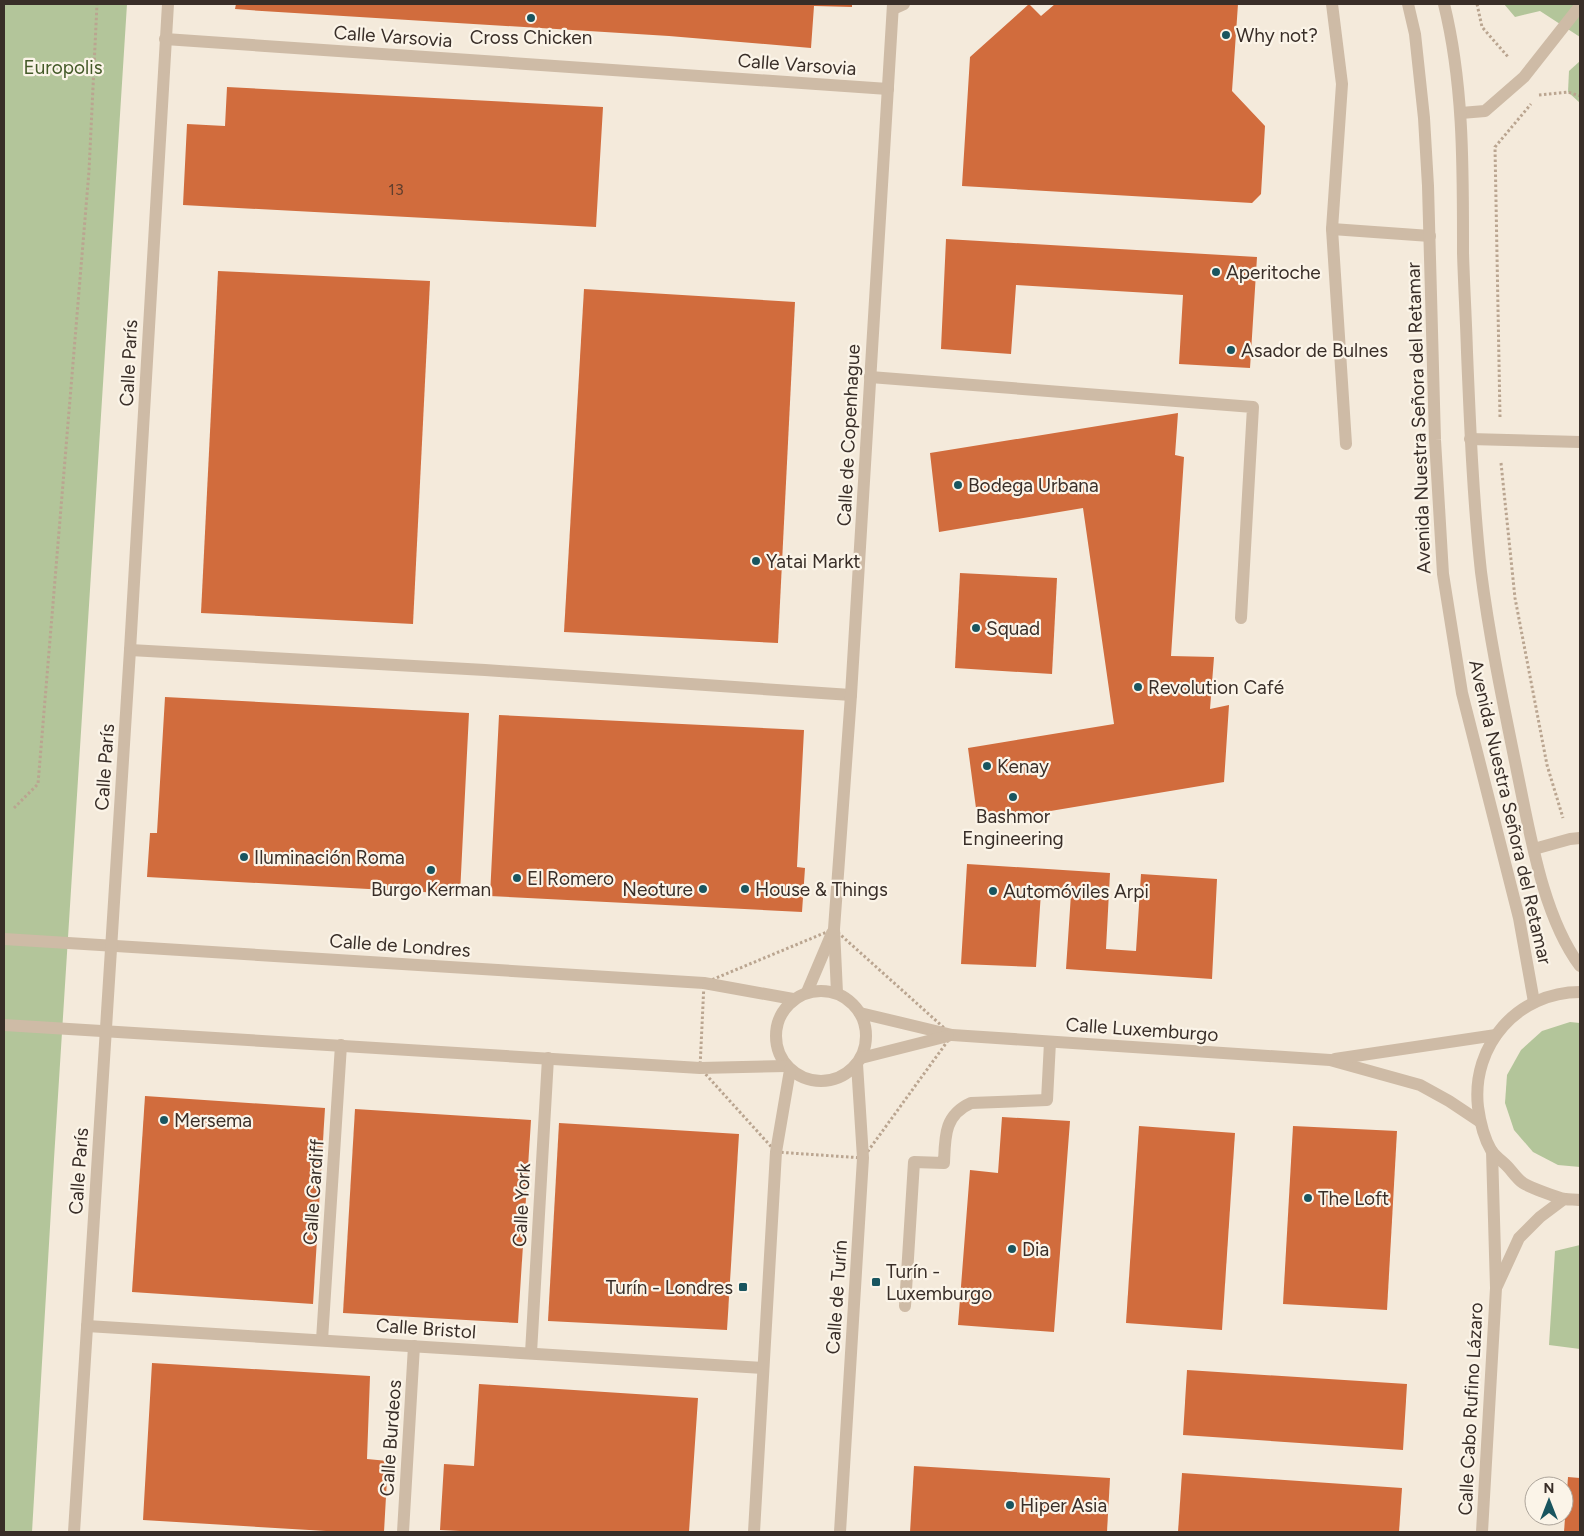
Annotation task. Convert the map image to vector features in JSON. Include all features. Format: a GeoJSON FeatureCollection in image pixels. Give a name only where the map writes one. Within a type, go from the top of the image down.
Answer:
{"type":"FeatureCollection","features":[{"type":"Feature","properties":{"kind":"street","name":"Calle París"},"geometry":{"type":"LineString","coordinates":[[74,1532],[130,650],[168,4]]}},
{"type":"Feature","properties":{"kind":"street"},"geometry":{"type":"LineString","coordinates":[[1332,4],[1342,84],[1332,229],[1346,444]]}},
{"type":"Feature","properties":{"kind":"street","name":"Avenida Nuestra Señora del Retamar"},"geometry":{"type":"LineString","coordinates":[[1408,4],[1415,34],[1423,109],[1430,236],[1435,440],[1443,574],[1462,693],[1519,918],[1534,1002]]}},
{"type":"Feature","properties":{"kind":"street","name":"Avenida Nuestra Señora del Retamar"},"geometry":{"type":"LineString","coordinates":[[1444,4],[1449,26],[1461,113],[1463,257],[1470,439],[1482,573],[1500,687],[1534,849],[1551,911],[1571,953],[1580,966]]}},
{"type":"Feature","properties":{"kind":"street","name":"Calle de Copenhague"},"geometry":{"type":"LineString","coordinates":[[837,993],[834,928],[851,695],[888,89],[896,6]]}},
{"type":"Feature","properties":{"kind":"street"},"geometry":{"type":"LineString","coordinates":[[1461,113],[1485,111],[1524,77],[1580,6]]}},
{"type":"Feature","properties":{"kind":"street","name":"Calle Varsovia"},"geometry":{"type":"LineString","coordinates":[[165,40],[888,89]]}},
{"type":"Feature","properties":{"kind":"street"},"geometry":{"type":"LineString","coordinates":[[1332,229],[1430,236]]}},
{"type":"Feature","properties":{"kind":"street"},"geometry":{"type":"LineString","coordinates":[[870,377],[1253,408],[1241,618]]}},
{"type":"Feature","properties":{"kind":"street"},"geometry":{"type":"LineString","coordinates":[[1470,439],[1580,442]]}},
{"type":"Feature","properties":{"kind":"street"},"geometry":{"type":"LineString","coordinates":[[130,650],[484,670],[851,695]]}},
{"type":"Feature","properties":{"kind":"street"},"geometry":{"type":"LineString","coordinates":[[1534,849],[1570,838],[1580,838]]}},
{"type":"Feature","properties":{"kind":"street","name":"Calle de Copenhague"},"geometry":{"type":"LineString","coordinates":[[807,992],[834,928]]}},
{"type":"Feature","properties":{"kind":"street","name":"Calle de Londres"},"geometry":{"type":"LineString","coordinates":[[4,939],[704,983],[793,999]]}},
{"type":"Feature","properties":{"kind":"street"},"geometry":{"type":"LineString","coordinates":[[822,990],[837,993],[850,1001],[860,1013],[866,1027],[866,1043],[859,1061],[846,1074],[832,1080],[817,1082],[802,1078],[788,1068],[777,1050],[775,1031],[781,1014],[793,999],[807,992],[822,990]]}},
{"type":"Feature","properties":{"kind":"street"},"geometry":{"type":"LineString","coordinates":[[1580,992],[1566,992],[1534,1002],[1513,1016],[1496,1035],[1482,1062],[1476,1091],[1480,1121],[1484,1136],[1492,1151],[1523,1183],[1564,1199],[1580,1200]]}},
{"type":"Feature","properties":{"kind":"street","name":"Calle Luxemburgo"},"geometry":{"type":"LineString","coordinates":[[860,1013],[952,1035],[1330,1060],[1420,1085],[1480,1121]]}},
{"type":"Feature","properties":{"kind":"street"},"geometry":{"type":"LineString","coordinates":[[4,1025],[700,1068],[788,1068]]}},
{"type":"Feature","properties":{"kind":"street","name":"Calle Luxemburgo"},"geometry":{"type":"LineString","coordinates":[[859,1061],[952,1035]]}},
{"type":"Feature","properties":{"kind":"street","name":"Calle Luxemburgo"},"geometry":{"type":"LineString","coordinates":[[1330,1060],[1496,1035]]}},
{"type":"Feature","properties":{"kind":"street"},"geometry":{"type":"LineString","coordinates":[[905,1306],[914,1162],[944,1163],[947,1128],[954,1114],[961,1107],[971,1102],[1047,1100],[1050,1042]]}},
{"type":"Feature","properties":{"kind":"street","name":"Calle Cardiff"},"geometry":{"type":"LineString","coordinates":[[322,1340],[341,1045]]}},
{"type":"Feature","properties":{"kind":"street","name":"Calle York"},"geometry":{"type":"LineString","coordinates":[[531,1353],[548,1058]]}},
{"type":"Feature","properties":{"kind":"street","name":"Calle de Turín"},"geometry":{"type":"LineString","coordinates":[[840,1532],[863,1158],[859,1061]]}},
{"type":"Feature","properties":{"kind":"street"},"geometry":{"type":"LineString","coordinates":[[754,1532],[776,1152],[788,1068]]}},
{"type":"Feature","properties":{"kind":"street","name":"Calle Cabo Rufino Lázaro"},"geometry":{"type":"LineString","coordinates":[[1482,1532],[1496,1288],[1492,1151]]}},
{"type":"Feature","properties":{"kind":"street","name":"Calle Cabo Rufino Lázaro"},"geometry":{"type":"LineString","coordinates":[[1496,1288],[1518,1238],[1540,1217],[1564,1199]]}},
{"type":"Feature","properties":{"kind":"street","name":"Calle Bristol"},"geometry":{"type":"LineString","coordinates":[[87,1326],[763,1368]]}},
{"type":"Feature","properties":{"kind":"street","name":"Calle Burdeos"},"geometry":{"type":"LineString","coordinates":[[403,1532],[414,1346]]}},
{"type":"Feature","properties":{"kind":"path"},"geometry":{"type":"LineString","coordinates":[[14,808],[38,784],[89,171],[97,4]]}},
{"type":"Feature","properties":{"kind":"path"},"geometry":{"type":"LineString","coordinates":[[1539,96],[1568,92],[1580,96]]}},
{"type":"Feature","properties":{"kind":"path"},"geometry":{"type":"LineString","coordinates":[[834,928],[952,1035],[863,1158],[776,1152],[700,1068],[704,983],[834,928]]}},
{"type":"Feature","properties":{"kind":"green space","name":"Europolis"},"geometry":{"type":"Polygon","coordinates":[[[4,4],[127,4],[32,1532],[4,1532],[4,4]]]}},
{"type":"Feature","properties":{"kind":"green space"},"geometry":{"type":"Polygon","coordinates":[[[1504,4],[1580,4],[1580,37],[1540,11],[1515,17],[1504,4]]]}},
{"type":"Feature","properties":{"kind":"green space"},"geometry":{"type":"Polygon","coordinates":[[[1580,61],[1580,103],[1568,92],[1569,71],[1580,61]]]}},
{"type":"Feature","properties":{"kind":"green space"},"geometry":{"type":"Polygon","coordinates":[[[1570,1022],[1580,1023],[1580,1167],[1558,1165],[1533,1152],[1514,1130],[1505,1103],[1507,1075],[1521,1050],[1542,1031],[1570,1022]]]}},
{"type":"Feature","properties":{"kind":"green space"},"geometry":{"type":"Polygon","coordinates":[[[1580,1245],[1580,1349],[1549,1345],[1555,1251],[1580,1245]]]}},
{"type":"Feature","properties":{"kind":"building"},"geometry":{"type":"Polygon","coordinates":[[[236,4],[852,4],[852,7],[814,6],[811,48],[669,36],[235,9],[236,4]]]}},
{"type":"Feature","properties":{"kind":"building"},"geometry":{"type":"Polygon","coordinates":[[[1029,4],[1041,16],[1055,4],[1238,4],[1232,91],[1265,126],[1261,194],[1252,203],[962,186],[970,57],[1029,4]]]}},
{"type":"Feature","properties":{"kind":"building"},"geometry":{"type":"Polygon","coordinates":[[[227,87],[603,107],[596,227],[183,205],[187,124],[225,126],[227,87]]]}},
{"type":"Feature","properties":{"kind":"building"},"geometry":{"type":"Polygon","coordinates":[[[946,239],[1257,257],[1250,368],[1179,364],[1183,295],[1016,285],[1011,354],[941,349],[946,239]]]}},
{"type":"Feature","properties":{"kind":"building"},"geometry":{"type":"Polygon","coordinates":[[[218,271],[430,281],[413,624],[201,613],[218,271]]]}},
{"type":"Feature","properties":{"kind":"building"},"geometry":{"type":"Polygon","coordinates":[[[584,289],[795,302],[778,643],[564,632],[584,289]]]}},
{"type":"Feature","properties":{"kind":"building"},"geometry":{"type":"Polygon","coordinates":[[[1178,413],[1175,455],[1184,457],[1171,656],[1214,657],[1210,709],[1229,705],[1224,782],[978,823],[968,748],[1114,724],[1083,508],[939,532],[930,453],[1178,413]]]}},
{"type":"Feature","properties":{"kind":"building"},"geometry":{"type":"Polygon","coordinates":[[[960,573],[1057,578],[1052,674],[955,668],[960,573]]]}},
{"type":"Feature","properties":{"kind":"building"},"geometry":{"type":"Polygon","coordinates":[[[165,697],[469,713],[460,894],[147,877],[150,833],[157,833],[165,697]]]}},
{"type":"Feature","properties":{"kind":"building"},"geometry":{"type":"Polygon","coordinates":[[[499,715],[804,730],[797,867],[805,868],[802,912],[490,896],[499,715]]]}},
{"type":"Feature","properties":{"kind":"building"},"geometry":{"type":"Polygon","coordinates":[[[967,864],[1110,873],[1106,949],[1136,951],[1141,874],[1217,879],[1212,979],[1066,969],[1071,894],[1041,892],[1036,967],[961,964],[967,864]]]}},
{"type":"Feature","properties":{"kind":"building"},"geometry":{"type":"Polygon","coordinates":[[[145,1096],[325,1108],[313,1304],[132,1292],[145,1096]]]}},
{"type":"Feature","properties":{"kind":"building"},"geometry":{"type":"Polygon","coordinates":[[[355,1109],[531,1120],[518,1323],[343,1313],[355,1109]]]}},
{"type":"Feature","properties":{"kind":"building","name":"Dia"},"geometry":{"type":"Polygon","coordinates":[[[1002,1117],[1070,1121],[1054,1332],[958,1325],[970,1170],[998,1173],[1002,1117]]]}},
{"type":"Feature","properties":{"kind":"building"},"geometry":{"type":"Polygon","coordinates":[[[559,1123],[739,1134],[727,1330],[548,1321],[559,1123]]]}},
{"type":"Feature","properties":{"kind":"building"},"geometry":{"type":"Polygon","coordinates":[[[1139,1126],[1235,1133],[1222,1330],[1126,1323],[1139,1126]]]}},
{"type":"Feature","properties":{"kind":"building"},"geometry":{"type":"Polygon","coordinates":[[[1293,1126],[1397,1131],[1387,1310],[1283,1304],[1293,1126]]]}},
{"type":"Feature","properties":{"kind":"building"},"geometry":{"type":"Polygon","coordinates":[[[152,1363],[370,1376],[367,1459],[388,1461],[384,1532],[343,1532],[143,1520],[152,1363]]]}},
{"type":"Feature","properties":{"kind":"building"},"geometry":{"type":"Polygon","coordinates":[[[1187,1370],[1407,1384],[1403,1450],[1183,1435],[1187,1370]]]}},
{"type":"Feature","properties":{"kind":"building"},"geometry":{"type":"Polygon","coordinates":[[[479,1384],[698,1398],[689,1532],[480,1532],[440,1530],[444,1464],[474,1466],[479,1384]]]}},
{"type":"Feature","properties":{"kind":"building","name":"Hiper Asia"},"geometry":{"type":"Polygon","coordinates":[[[914,1466],[1110,1478],[1107,1532],[910,1532],[914,1466]]]}},
{"type":"Feature","properties":{"kind":"building"},"geometry":{"type":"Polygon","coordinates":[[[1182,1473],[1402,1488],[1399,1532],[1178,1532],[1182,1473]]]}},
{"type":"Feature","properties":{"kind":"building"},"geometry":{"type":"Polygon","coordinates":[[[1574,1478],[1580,1478],[1580,1532],[1564,1532],[1564,1526],[1574,1526],[1574,1478]]]}},
{"type":"Feature","properties":{"kind":"place","name":"Cross Chicken"},"geometry":{"type":"Point","coordinates":[531,18]}},
{"type":"Feature","properties":{"kind":"place","name":"Why not?"},"geometry":{"type":"Point","coordinates":[1226,35]}},
{"type":"Feature","properties":{"kind":"place","name":"Aperitoche"},"geometry":{"type":"Point","coordinates":[1216,272]}},
{"type":"Feature","properties":{"kind":"place","name":"Asador de Bulnes"},"geometry":{"type":"Point","coordinates":[1231,350]}},
{"type":"Feature","properties":{"kind":"place","name":"Bodega Urbana"},"geometry":{"type":"Point","coordinates":[958,485]}},
{"type":"Feature","properties":{"kind":"place","name":"Yatai Markt"},"geometry":{"type":"Point","coordinates":[756,561]}},
{"type":"Feature","properties":{"kind":"place","name":"Squad"},"geometry":{"type":"Point","coordinates":[976,628]}},
{"type":"Feature","properties":{"kind":"place","name":"Revolution Café"},"geometry":{"type":"Point","coordinates":[1138,687]}},
{"type":"Feature","properties":{"kind":"place","name":"Kenay"},"geometry":{"type":"Point","coordinates":[987,766]}},
{"type":"Feature","properties":{"kind":"place","name":"Bashmor Engineering"},"geometry":{"type":"Point","coordinates":[1013,797]}},
{"type":"Feature","properties":{"kind":"place","name":"Iluminación Roma"},"geometry":{"type":"Point","coordinates":[244,857]}},
{"type":"Feature","properties":{"kind":"place","name":"Burgo Kerman"},"geometry":{"type":"Point","coordinates":[431,870]}},
{"type":"Feature","properties":{"kind":"place","name":"El Romero"},"geometry":{"type":"Point","coordinates":[517,878]}},
{"type":"Feature","properties":{"kind":"place","name":"Neoture"},"geometry":{"type":"Point","coordinates":[703,889]}},
{"type":"Feature","properties":{"kind":"place","name":"House & Things"},"geometry":{"type":"Point","coordinates":[745,889]}},
{"type":"Feature","properties":{"kind":"place","name":"Automóviles Arpi"},"geometry":{"type":"Point","coordinates":[993,891]}},
{"type":"Feature","properties":{"kind":"place","name":"Mersema"},"geometry":{"type":"Point","coordinates":[164,1120]}},
{"type":"Feature","properties":{"kind":"place","name":"The Loft"},"geometry":{"type":"Point","coordinates":[1308,1198]}},
{"type":"Feature","properties":{"kind":"place","name":"Dia"},"geometry":{"type":"Point","coordinates":[1012,1249]}},
{"type":"Feature","properties":{"kind":"place","name":"Turín - Luxemburgo"},"geometry":{"type":"Point","coordinates":[876,1282]}},
{"type":"Feature","properties":{"kind":"place","name":"Turín - Londres"},"geometry":{"type":"Point","coordinates":[743,1287]}},
{"type":"Feature","properties":{"kind":"place","name":"Hiper Asia"},"geometry":{"type":"Point","coordinates":[1010,1505]}}]}
